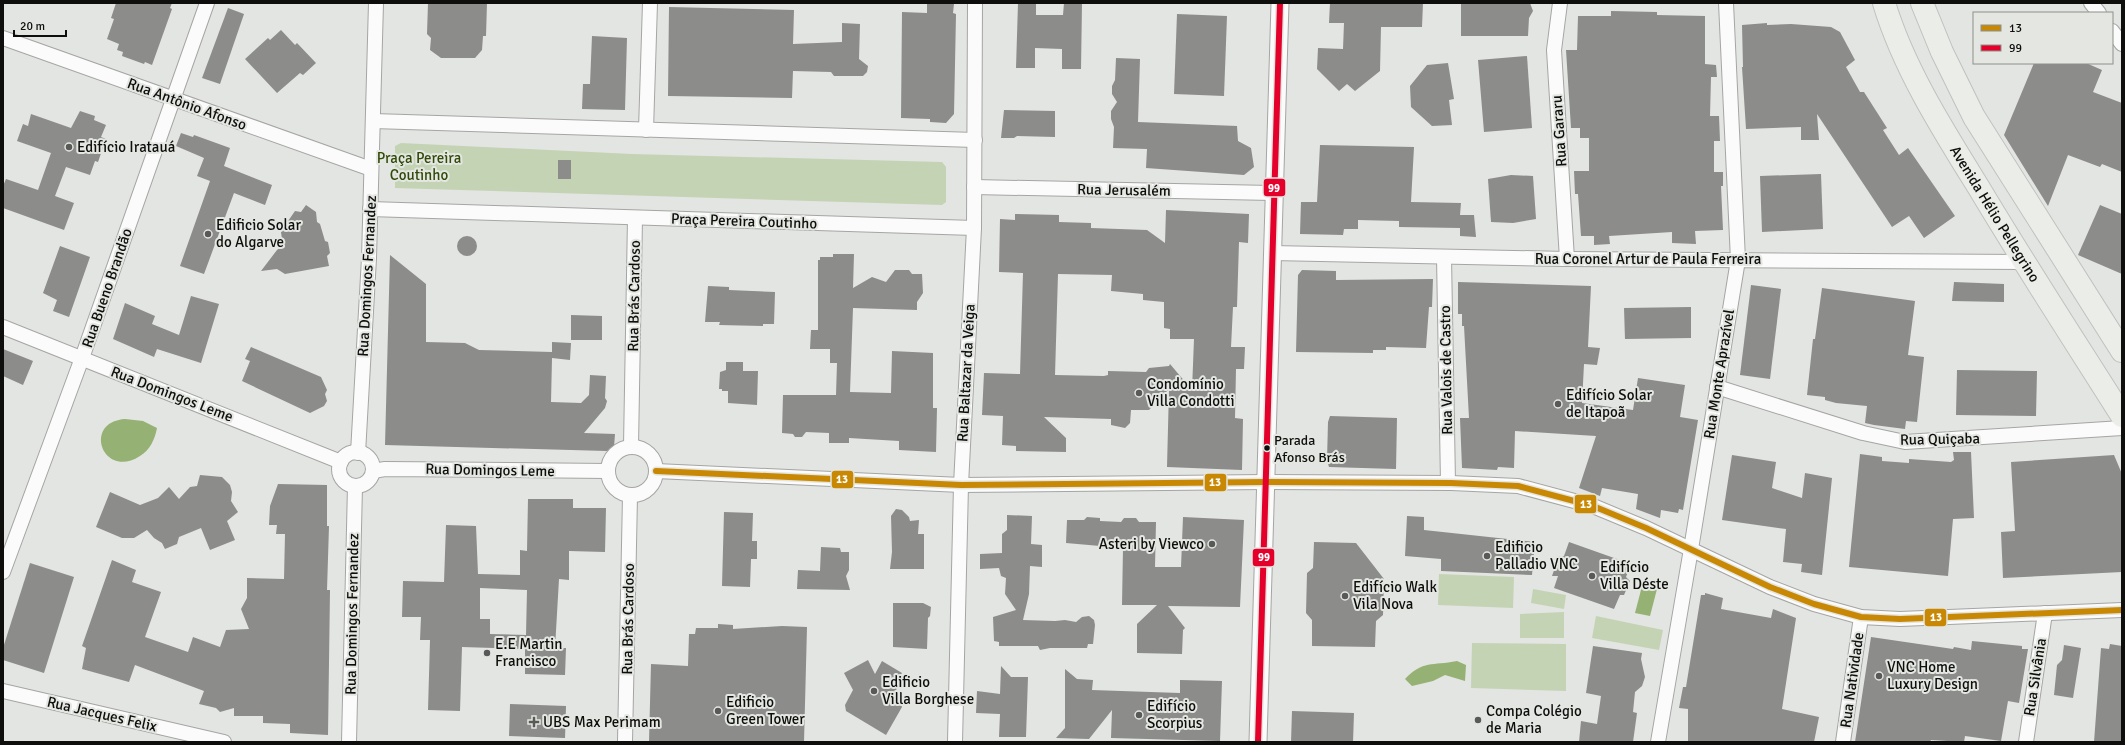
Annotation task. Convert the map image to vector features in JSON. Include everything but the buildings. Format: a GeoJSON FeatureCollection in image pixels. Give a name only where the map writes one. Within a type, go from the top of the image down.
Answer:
{"type":"FeatureCollection","features":[{"type":"Feature","properties":{"kind":"main road","name":"Avenida Hélio Pellegrino"},"geometry":{"type":"LineString","coordinates":[[1884,3],[1907,59],[1930,108],[2023,262],[2122,416]]}},
{"type":"Feature","properties":{"kind":"main road"},"geometry":{"type":"LineString","coordinates":[[1922,3],[1942,52],[1974,117],[2122,351]]}},
{"type":"Feature","properties":{"kind":"street","name":"Rua Bueno Brandão"},"geometry":{"type":"LineString","coordinates":[[3,572],[82,358],[207,3]]}},
{"type":"Feature","properties":{"kind":"street","name":"Rua Domingos Fernandez"},"geometry":{"type":"LineString","coordinates":[[358,453],[370,209],[376,3]]}},
{"type":"Feature","properties":{"kind":"street"},"geometry":{"type":"LineString","coordinates":[[646,130],[650,3]]}},
{"type":"Feature","properties":{"kind":"street","name":"Rua Baltazar da Veiga"},"geometry":{"type":"LineString","coordinates":[[955,742],[961,485],[974,228],[974,3]]}},
{"type":"Feature","properties":{"kind":"street"},"geometry":{"type":"LineString","coordinates":[[1258,742],[1280,3]]}},
{"type":"Feature","properties":{"kind":"street","name":"Rua Gararu"},"geometry":{"type":"LineString","coordinates":[[1560,3],[1556,23],[1554,57],[1567,259]]}},
{"type":"Feature","properties":{"kind":"street","name":"Rua Monte Aprazível"},"geometry":{"type":"LineString","coordinates":[[1658,742],[1692,550],[1738,260],[1726,3]]}},
{"type":"Feature","properties":{"kind":"street"},"geometry":{"type":"LineString","coordinates":[[2091,3],[2098,12]]}},
{"type":"Feature","properties":{"kind":"street"},"geometry":{"type":"LineString","coordinates":[[2113,31],[2122,44]]}},
{"type":"Feature","properties":{"kind":"street","name":"Rua Antônio Afonso"},"geometry":{"type":"LineString","coordinates":[[3,38],[371,169]]}},
{"type":"Feature","properties":{"kind":"street"},"geometry":{"type":"LineString","coordinates":[[373,121],[974,140]]}},
{"type":"Feature","properties":{"kind":"street","name":"Rua Jerusalém"},"geometry":{"type":"LineString","coordinates":[[974,187],[1274,193]]}},
{"type":"Feature","properties":{"kind":"street","name":"Praça Pereira Coutinho"},"geometry":{"type":"LineString","coordinates":[[370,209],[974,228]]}},
{"type":"Feature","properties":{"kind":"street","name":"Rua Brás Cardoso"},"geometry":{"type":"LineString","coordinates":[[631,446],[635,218]]}},
{"type":"Feature","properties":{"kind":"street","name":"Rua Coronel Artur de Paula Ferreira"},"geometry":{"type":"LineString","coordinates":[[1272,253],[1567,259],[2023,262]]}},
{"type":"Feature","properties":{"kind":"street","name":"Rua Valois de Castro"},"geometry":{"type":"LineString","coordinates":[[1444,257],[1448,484]]}},
{"type":"Feature","properties":{"kind":"street","name":"Rua Domingos Leme"},"geometry":{"type":"LineString","coordinates":[[3,327],[341,462]]}},
{"type":"Feature","properties":{"kind":"street","name":"Rua Quiçaba"},"geometry":{"type":"LineString","coordinates":[[1717,387],[1864,433],[1905,442],[2122,428]]}},
{"type":"Feature","properties":{"kind":"street"},"geometry":{"type":"LineString","coordinates":[[631,446],[641,448],[649,454],[655,462],[656,471],[654,480],[649,488],[641,494],[630,496],[623,494],[615,488],[609,480],[608,471],[609,461],[615,453],[623,448],[631,446]]}},
{"type":"Feature","properties":{"kind":"street"},"geometry":{"type":"LineString","coordinates":[[351,453],[358,453],[369,458],[373,471],[367,482],[355,486],[344,481],[339,468],[341,462],[351,453]]}},
{"type":"Feature","properties":{"kind":"street","name":"Rua Domingos Leme"},"geometry":{"type":"LineString","coordinates":[[373,471],[385,469],[608,471]]}},
{"type":"Feature","properties":{"kind":"street"},"geometry":{"type":"LineString","coordinates":[[656,471],[961,485],[1266,482],[1518,486],[1593,506],[1770,587],[1814,604],[1861,618],[1900,619],[2122,610]]}},
{"type":"Feature","properties":{"kind":"street","name":"Rua Domingos Fernandez"},"geometry":{"type":"LineString","coordinates":[[349,742],[355,486]]}},
{"type":"Feature","properties":{"kind":"street","name":"Rua Brás Cardoso"},"geometry":{"type":"LineString","coordinates":[[625,742],[630,496]]}},
{"type":"Feature","properties":{"kind":"street","name":"Rua Silvânia"},"geometry":{"type":"LineString","coordinates":[[2026,742],[2045,613]]}},
{"type":"Feature","properties":{"kind":"street","name":"Rua Natividade"},"geometry":{"type":"LineString","coordinates":[[1843,742],[1861,618]]}},
{"type":"Feature","properties":{"kind":"street","name":"Rua Jacques Felix"},"geometry":{"type":"LineString","coordinates":[[3,691],[224,742]]}},
{"type":"Feature","properties":{"kind":"green space","name":"Praça Pereira Coutinho"},"geometry":{"type":"Polygon","coordinates":[[[401,143],[632,154],[942,162],[946,167],[946,202],[942,205],[395,188],[395,146],[401,143]]]}},
{"type":"Feature","properties":{"kind":"green space"},"geometry":{"type":"Polygon","coordinates":[[[1439,574],[1514,577],[1513,608],[1438,605],[1439,574]]]}},
{"type":"Feature","properties":{"kind":"green space"},"geometry":{"type":"Polygon","coordinates":[[[1533,589],[1566,595],[1564,609],[1531,603],[1533,589]]]}},
{"type":"Feature","properties":{"kind":"green space"},"geometry":{"type":"Polygon","coordinates":[[[1564,612],[1564,638],[1520,638],[1520,614],[1564,612]]]}},
{"type":"Feature","properties":{"kind":"green space"},"geometry":{"type":"Polygon","coordinates":[[[1596,616],[1663,630],[1659,650],[1592,638],[1596,616]]]}},
{"type":"Feature","properties":{"kind":"green space"},"geometry":{"type":"Polygon","coordinates":[[[1472,643],[1566,644],[1566,691],[1471,688],[1472,643]]]}},
{"type":"Feature","properties":{"kind":"shaded area"},"geometry":{"type":"Polygon","coordinates":[[[125,419],[143,421],[157,428],[152,444],[144,454],[127,461],[116,461],[108,456],[102,448],[101,438],[104,429],[112,422],[125,419]]]}},
{"type":"Feature","properties":{"kind":"shaded area"},"geometry":{"type":"Polygon","coordinates":[[[1642,586],[1657,589],[1650,616],[1635,613],[1642,586]]]}},
{"type":"Feature","properties":{"kind":"shaded area"},"geometry":{"type":"Polygon","coordinates":[[[1457,661],[1466,665],[1465,681],[1445,675],[1433,681],[1412,686],[1405,679],[1411,673],[1423,666],[1457,661]]]}},
{"type":"Feature","properties":{"kind":"transit line","name":"99"},"geometry":{"type":"LineString","coordinates":[[1258,742],[1280,3]]}},
{"type":"Feature","properties":{"kind":"transit line","name":"13"},"geometry":{"type":"LineString","coordinates":[[656,471],[961,485],[1266,482],[1451,483],[1518,486],[1593,506],[1646,528],[1770,587],[1814,604],[1861,617],[1900,619],[2122,610]]}},
{"type":"Feature","properties":{"kind":"place","name":"Edifício Iratauá"},"geometry":{"type":"Point","coordinates":[69,147]}},
{"type":"Feature","properties":{"kind":"place","name":"Edificio Solar do Algarve"},"geometry":{"type":"Point","coordinates":[208,234]}},
{"type":"Feature","properties":{"kind":"place","name":"Condomínio Villa Condotti"},"geometry":{"type":"Point","coordinates":[1139,393]}},
{"type":"Feature","properties":{"kind":"place","name":"Edifício Solar de Itapoã"},"geometry":{"type":"Point","coordinates":[1558,404]}},
{"type":"Feature","properties":{"kind":"place","name":"Parada Afonso Brás"},"geometry":{"type":"Point","coordinates":[1267,448]}},
{"type":"Feature","properties":{"kind":"place","name":"Asteri by Viewco"},"geometry":{"type":"Point","coordinates":[1212,544]}},
{"type":"Feature","properties":{"kind":"place","name":"Edificio Palladio VNC"},"geometry":{"type":"Point","coordinates":[1487,556]}},
{"type":"Feature","properties":{"kind":"place","name":"Edifício Villa Déste"},"geometry":{"type":"Point","coordinates":[1592,576]}},
{"type":"Feature","properties":{"kind":"place","name":"Edifício Walk Vila Nova"},"geometry":{"type":"Point","coordinates":[1345,596]}},
{"type":"Feature","properties":{"kind":"place","name":"E.E Martin Francisco"},"geometry":{"type":"Point","coordinates":[487,653]}},
{"type":"Feature","properties":{"kind":"place","name":"VNC Home Luxury Design"},"geometry":{"type":"Point","coordinates":[1879,676]}},
{"type":"Feature","properties":{"kind":"place","name":"Edificio Villa Borghese"},"geometry":{"type":"Point","coordinates":[874,691]}},
{"type":"Feature","properties":{"kind":"place","name":"Edificio Green Tower"},"geometry":{"type":"Point","coordinates":[718,711]}},
{"type":"Feature","properties":{"kind":"place","name":"Edifício Scorpius"},"geometry":{"type":"Point","coordinates":[1139,715]}},
{"type":"Feature","properties":{"kind":"place","name":"Compa Colégio de Maria"},"geometry":{"type":"Point","coordinates":[1478,720]}},
{"type":"Feature","properties":{"kind":"place","name":"UBS Max Perimam"},"geometry":{"type":"Point","coordinates":[534,722]}}]}
